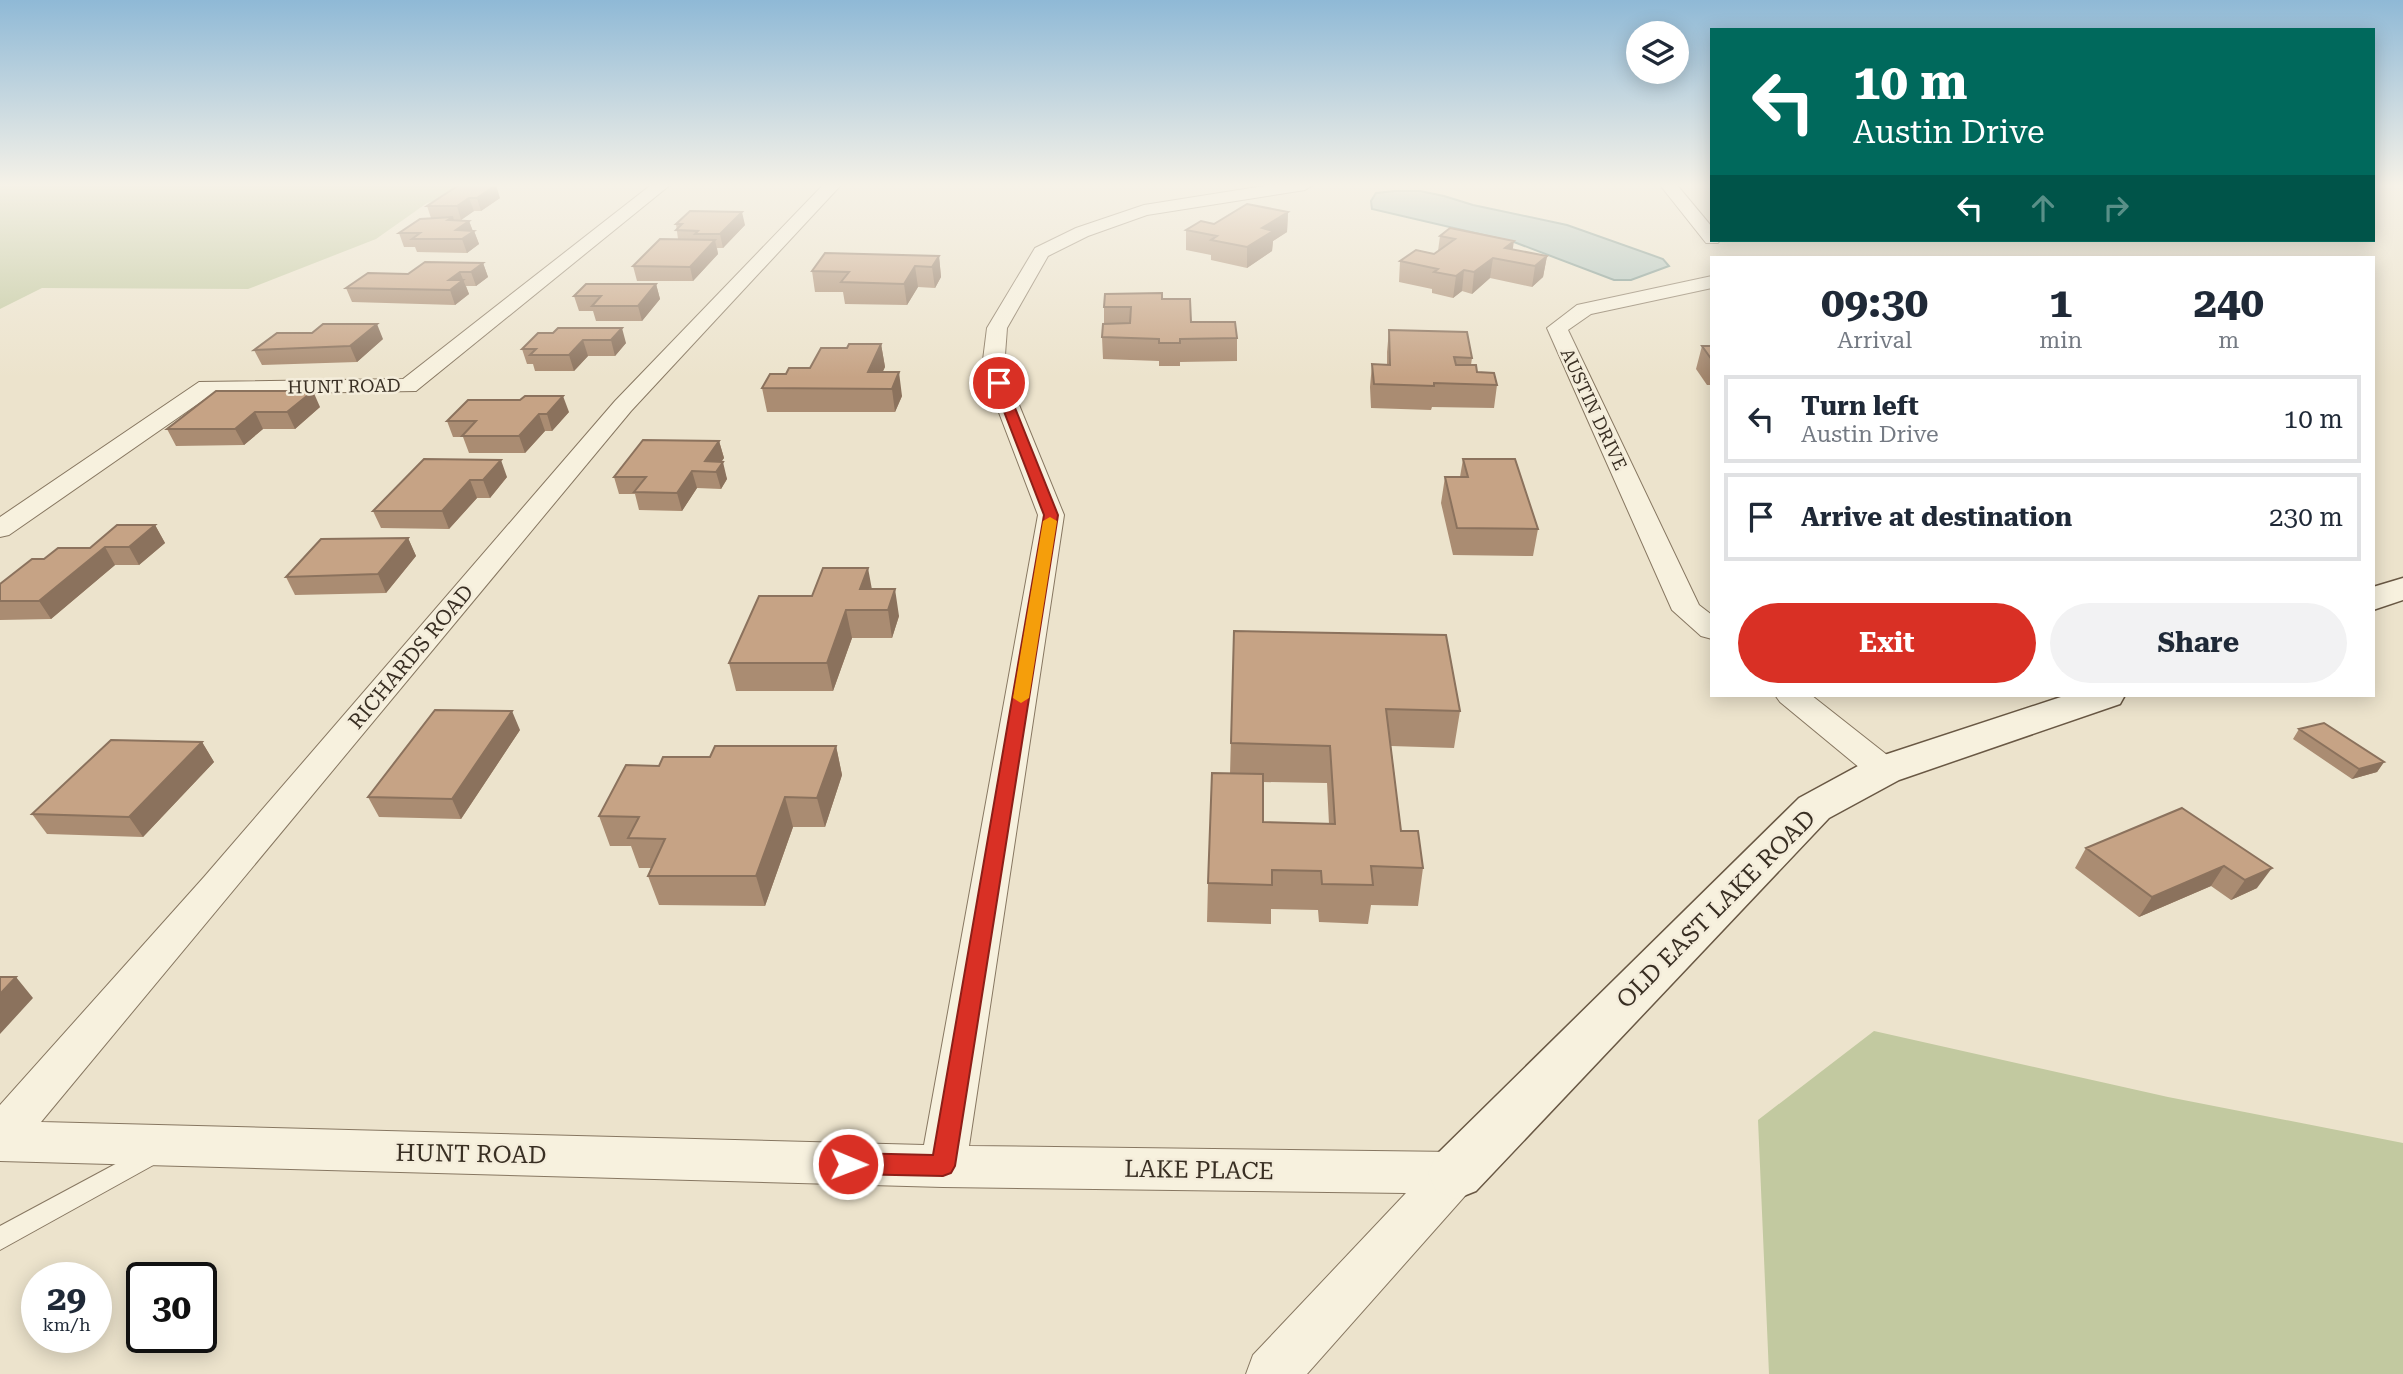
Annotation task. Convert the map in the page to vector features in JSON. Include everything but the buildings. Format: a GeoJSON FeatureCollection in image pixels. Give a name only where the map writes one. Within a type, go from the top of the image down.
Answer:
{"type":"FeatureCollection","features":[{"type":"Feature","properties":{"kind":"street","name":"HUNT ROAD"},"geometry":{"type":"LineString","coordinates":[[0,529],[206,387],[408,386],[582,249]]}},
{"type":"Feature","properties":{"kind":"street","name":"RICHARDS ROAD"},"geometry":{"type":"LineString","coordinates":[[0,1139],[218,887],[623,406],[773,249]]}},
{"type":"Feature","properties":{"kind":"street"},"geometry":{"type":"LineString","coordinates":[[943,1166],[1051,515],[993,368],[997,328],[1041,252],[1047,249]]}},
{"type":"Feature","properties":{"kind":"street","name":"AUSTIN DRIVE"},"geometry":{"type":"LineString","coordinates":[[1710,282],[1584,309],[1557,328],[1687,610],[1710,628]]}},
{"type":"Feature","properties":{"kind":"street"},"geometry":{"type":"LineString","coordinates":[[2375,598],[2403,588]]}},
{"type":"Feature","properties":{"kind":"street"},"geometry":{"type":"LineString","coordinates":[[1793,697],[1884,770]]}},
{"type":"Feature","properties":{"kind":"street","name":"OLD EAST LAKE ROAD"},"geometry":{"type":"LineString","coordinates":[[1456,1173],[1814,808],[1884,770],[2100,697]]}},
{"type":"Feature","properties":{"kind":"street","name":"HUNT ROAD"},"geometry":{"type":"LineString","coordinates":[[0,1139],[166,1146],[943,1166]]}},
{"type":"Feature","properties":{"kind":"street","name":"LAKE PLACE"},"geometry":{"type":"LineString","coordinates":[[943,1166],[1456,1173]]}},
{"type":"Feature","properties":{"kind":"street"},"geometry":{"type":"LineString","coordinates":[[1272,1374],[1456,1173]]}},
{"type":"Feature","properties":{"kind":"lane"},"geometry":{"type":"LineString","coordinates":[[0,1239],[166,1146]]}},
{"type":"Feature","properties":{"kind":"green space"},"geometry":{"type":"Polygon","coordinates":[[[0,249],[350,249],[248,289],[42,288],[0,309],[0,249]]]}},
{"type":"Feature","properties":{"kind":"green space"},"geometry":{"type":"Polygon","coordinates":[[[1874,1031],[2168,1097],[2403,1143],[2403,1374],[1769,1374],[1758,1120],[1874,1031]]]}},
{"type":"Feature","properties":{"kind":"water"},"geometry":{"type":"Polygon","coordinates":[[[1533,249],[1635,249],[1663,259],[1669,266],[1631,280],[1614,280],[1533,249]]]}},
{"type":"Feature","properties":{"kind":"slow traffic"},"geometry":{"type":"LineString","coordinates":[[1021,698],[1050,521]]}},
{"type":"Feature","properties":{"kind":"route"},"geometry":{"type":"LineString","coordinates":[[848,1164],[943,1166],[1051,515],[999,383]]}}]}
